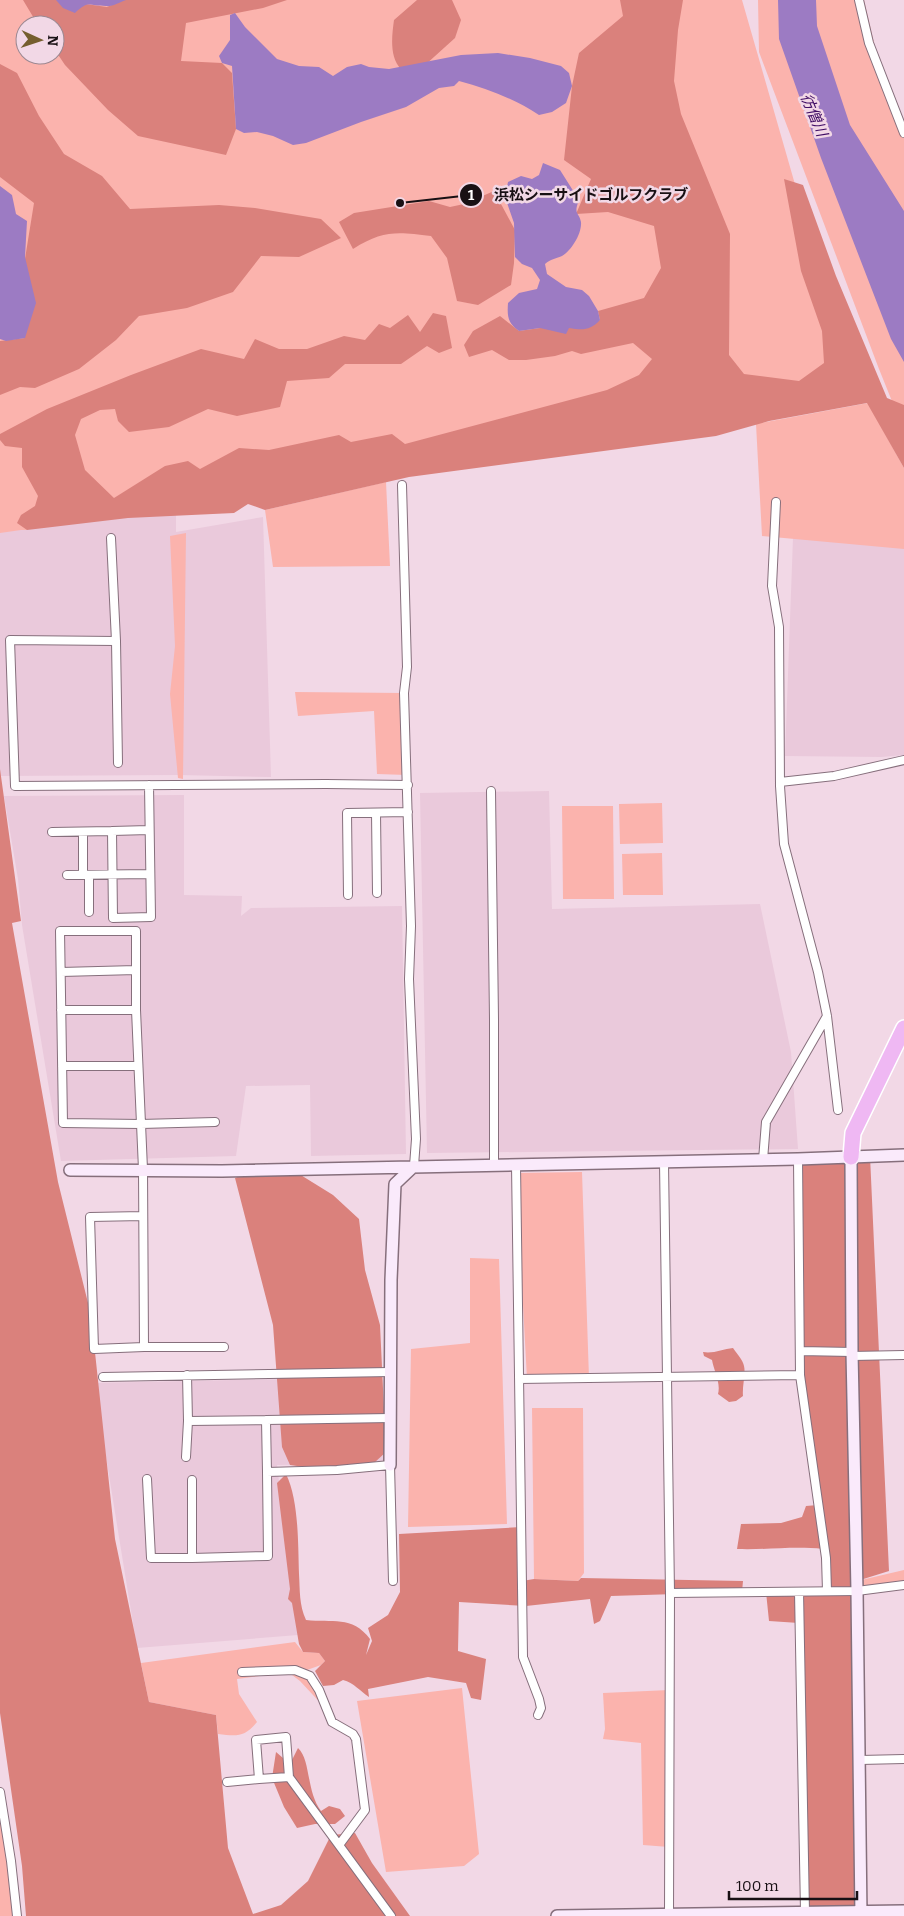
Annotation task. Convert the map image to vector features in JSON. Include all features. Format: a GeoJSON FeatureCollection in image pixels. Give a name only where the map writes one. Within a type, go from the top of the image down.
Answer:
{"type":"FeatureCollection","features":[{"type":"Feature","properties":{"kind":"highway"},"geometry":{"type":"LineString","coordinates":[[851,1157],[853,1133],[904,1028]]}},
{"type":"Feature","properties":{"kind":"street"},"geometry":{"type":"LineString","coordinates":[[859,0],[869,43],[903,131]]}},
{"type":"Feature","properties":{"kind":"street"},"geometry":{"type":"LineString","coordinates":[[393,1581],[390,1372],[395,1184],[414,1166],[416,1139],[409,979],[411,926],[404,693],[407,667],[402,484]]}},
{"type":"Feature","properties":{"kind":"street"},"geometry":{"type":"LineString","coordinates":[[776,502],[772,586],[779,627],[780,782],[784,844],[818,972],[827,1016],[838,1110]]}},
{"type":"Feature","properties":{"kind":"street"},"geometry":{"type":"LineString","coordinates":[[111,538],[116,641],[118,763]]}},
{"type":"Feature","properties":{"kind":"street"},"geometry":{"type":"LineString","coordinates":[[116,641],[10,640],[15,786],[408,785]]}},
{"type":"Feature","properties":{"kind":"street"},"geometry":{"type":"LineString","coordinates":[[780,782],[834,776],[904,760]]}},
{"type":"Feature","properties":{"kind":"street"},"geometry":{"type":"LineString","coordinates":[[112,831],[113,918],[151,917],[149,785]]}},
{"type":"Feature","properties":{"kind":"street"},"geometry":{"type":"LineString","coordinates":[[491,791],[494,1166]]}},
{"type":"Feature","properties":{"kind":"street"},"geometry":{"type":"LineString","coordinates":[[376,812],[377,893]]}},
{"type":"Feature","properties":{"kind":"street"},"geometry":{"type":"LineString","coordinates":[[348,895],[346,813],[408,812]]}},
{"type":"Feature","properties":{"kind":"street"},"geometry":{"type":"LineString","coordinates":[[52,832],[149,830]]}},
{"type":"Feature","properties":{"kind":"street"},"geometry":{"type":"LineString","coordinates":[[83,832],[89,912]]}},
{"type":"Feature","properties":{"kind":"street"},"geometry":{"type":"LineString","coordinates":[[67,875],[150,874]]}},
{"type":"Feature","properties":{"kind":"street"},"geometry":{"type":"LineString","coordinates":[[144,1347],[143,1169],[141,1124],[138,1066],[136,1010],[136,931],[60,931],[63,1123],[141,1124],[215,1122]]}},
{"type":"Feature","properties":{"kind":"street"},"geometry":{"type":"LineString","coordinates":[[61,972],[136,970]]}},
{"type":"Feature","properties":{"kind":"street"},"geometry":{"type":"LineString","coordinates":[[61,1010],[136,1010]]}},
{"type":"Feature","properties":{"kind":"street"},"geometry":{"type":"LineString","coordinates":[[763,1160],[766,1122],[827,1016]]}},
{"type":"Feature","properties":{"kind":"street"},"geometry":{"type":"LineString","coordinates":[[62,1066],[138,1066]]}},
{"type":"Feature","properties":{"kind":"street"},"geometry":{"type":"LineString","coordinates":[[70,1170],[222,1171],[763,1160],[904,1155]]}},
{"type":"Feature","properties":{"kind":"street"},"geometry":{"type":"LineString","coordinates":[[851,1157],[852,1354],[861,1914]]}},
{"type":"Feature","properties":{"kind":"street"},"geometry":{"type":"LineString","coordinates":[[798,1159],[800,1375],[826,1558],[827,1591]]}},
{"type":"Feature","properties":{"kind":"street"},"geometry":{"type":"LineString","coordinates":[[664,1162],[670,1594],[671,1915]]}},
{"type":"Feature","properties":{"kind":"street"},"geometry":{"type":"LineString","coordinates":[[516,1165],[524,1657],[539,1699],[541,1708],[538,1715]]}},
{"type":"Feature","properties":{"kind":"street"},"geometry":{"type":"LineString","coordinates":[[143,1216],[90,1217],[94,1348],[224,1348]]}},
{"type":"Feature","properties":{"kind":"street"},"geometry":{"type":"LineString","coordinates":[[800,1351],[904,1355]]}},
{"type":"Feature","properties":{"kind":"street"},"geometry":{"type":"LineString","coordinates":[[103,1377],[390,1372]]}},
{"type":"Feature","properties":{"kind":"street"},"geometry":{"type":"LineString","coordinates":[[186,1457],[188,1421],[187,1375]]}},
{"type":"Feature","properties":{"kind":"street"},"geometry":{"type":"LineString","coordinates":[[519,1379],[800,1375]]}},
{"type":"Feature","properties":{"kind":"street"},"geometry":{"type":"LineString","coordinates":[[188,1421],[390,1418]]}},
{"type":"Feature","properties":{"kind":"street"},"geometry":{"type":"LineString","coordinates":[[147,1479],[151,1558],[268,1556],[266,1420]]}},
{"type":"Feature","properties":{"kind":"street"},"geometry":{"type":"LineString","coordinates":[[267,1472],[337,1470],[390,1465]]}},
{"type":"Feature","properties":{"kind":"street"},"geometry":{"type":"LineString","coordinates":[[192,1480],[192,1558]]}},
{"type":"Feature","properties":{"kind":"street"},"geometry":{"type":"LineString","coordinates":[[670,1594],[857,1591],[904,1585]]}},
{"type":"Feature","properties":{"kind":"street"},"geometry":{"type":"LineString","coordinates":[[799,1592],[806,1912]]}},
{"type":"Feature","properties":{"kind":"street"},"geometry":{"type":"LineString","coordinates":[[242,1672],[295,1670],[310,1676],[319,1690],[332,1722],[353,1734],[356,1739],[366,1810],[339,1845]]}},
{"type":"Feature","properties":{"kind":"street"},"geometry":{"type":"LineString","coordinates":[[259,1779],[256,1740],[286,1737],[289,1777],[391,1916]]}},
{"type":"Feature","properties":{"kind":"street"},"geometry":{"type":"LineString","coordinates":[[860,1760],[904,1759]]}},
{"type":"Feature","properties":{"kind":"street"},"geometry":{"type":"LineString","coordinates":[[227,1782],[289,1777]]}},
{"type":"Feature","properties":{"kind":"street"},"geometry":{"type":"LineString","coordinates":[[0,1792],[11,1861],[17,1916]]}},
{"type":"Feature","properties":{"kind":"street"},"geometry":{"type":"LineString","coordinates":[[557,1916],[806,1912],[861,1914],[904,1911]]}},
{"type":"Feature","properties":{"kind":"shaded area"},"geometry":{"type":"Polygon","coordinates":[[[0,0],[742,0],[855,393],[761,423],[868,403],[904,468],[904,549],[762,536],[756,424],[645,432],[0,533],[0,0]]]}},
{"type":"Feature","properties":{"kind":"shaded area"},"geometry":{"type":"Polygon","coordinates":[[[23,0],[57,0],[107,7],[123,0],[287,0],[263,8],[186,23],[181,61],[222,63],[232,73],[236,129],[226,155],[138,136],[108,110],[65,65],[65,15],[32,15],[23,0]]]}},
{"type":"Feature","properties":{"kind":"shaded area"},"geometry":{"type":"Polygon","coordinates":[[[417,0],[452,0],[461,20],[455,38],[424,66],[401,69],[393,52],[394,20],[417,0]]]}},
{"type":"Feature","properties":{"kind":"shaded area"},"geometry":{"type":"Polygon","coordinates":[[[620,0],[683,0],[678,30],[674,81],[681,114],[730,234],[729,355],[744,374],[799,381],[824,363],[822,331],[801,271],[784,179],[803,185],[836,276],[887,398],[904,405],[904,468],[867,403],[769,421],[716,436],[409,477],[265,510],[248,504],[234,513],[128,518],[27,530],[17,523],[21,515],[35,506],[38,496],[22,467],[22,448],[5,446],[0,440],[0,434],[47,409],[201,349],[244,359],[255,339],[279,349],[307,349],[344,336],[365,340],[379,324],[390,328],[408,315],[420,332],[433,313],[446,316],[452,348],[439,353],[427,346],[401,364],[345,364],[329,378],[287,381],[280,407],[237,416],[208,409],[169,427],[129,432],[118,421],[115,409],[100,410],[81,419],[75,435],[85,470],[114,498],[165,466],[188,461],[200,469],[239,448],[269,450],[339,435],[351,442],[392,434],[405,444],[607,390],[639,375],[652,359],[633,343],[581,354],[572,351],[555,356],[526,360],[509,360],[492,350],[469,357],[464,345],[473,331],[500,316],[519,331],[540,328],[569,328],[600,320],[598,311],[644,298],[661,268],[654,226],[608,212],[576,214],[591,179],[564,160],[572,86],[579,53],[623,16],[620,0]]]}},
{"type":"Feature","properties":{"kind":"shaded area"},"geometry":{"type":"Polygon","coordinates":[[[758,0],[864,0],[882,77],[904,129],[904,431],[759,52],[758,0]]]}},
{"type":"Feature","properties":{"kind":"shaded area"},"geometry":{"type":"Polygon","coordinates":[[[0,64],[17,73],[39,116],[64,154],[102,176],[130,209],[219,205],[255,208],[321,219],[341,238],[299,257],[261,256],[233,292],[187,308],[139,316],[116,340],[79,369],[35,388],[20,387],[0,395],[0,341],[25,338],[24,265],[34,203],[0,177],[0,64]]]}},
{"type":"Feature","properties":{"kind":"shaded area"},"geometry":{"type":"Polygon","coordinates":[[[494,191],[515,230],[511,285],[478,305],[457,301],[447,258],[431,236],[399,233],[382,235],[353,249],[339,222],[354,213],[429,201],[450,207],[464,204],[494,191]]]}},
{"type":"Feature","properties":{"kind":"shaded area"},"geometry":{"type":"Polygon","coordinates":[[[386,482],[390,566],[273,567],[265,510],[386,482]]]}},
{"type":"Feature","properties":{"kind":"shaded area"},"geometry":{"type":"Polygon","coordinates":[[[176,511],[176,532],[263,517],[271,777],[179,775],[0,776],[0,532],[176,511]]]}},
{"type":"Feature","properties":{"kind":"shaded area"},"geometry":{"type":"Polygon","coordinates":[[[186,533],[183,779],[178,778],[170,694],[175,646],[170,536],[186,533]]]}},
{"type":"Feature","properties":{"kind":"shaded area"},"geometry":{"type":"Polygon","coordinates":[[[793,538],[904,545],[904,755],[881,757],[785,756],[793,538]]]}},
{"type":"Feature","properties":{"kind":"shaded area"},"geometry":{"type":"Polygon","coordinates":[[[295,692],[404,693],[407,775],[377,774],[374,711],[298,716],[295,692]]]}},
{"type":"Feature","properties":{"kind":"shaded area"},"geometry":{"type":"Polygon","coordinates":[[[0,769],[21,921],[12,923],[58,1182],[91,1315],[115,1539],[149,1702],[216,1715],[228,1848],[253,1914],[281,1905],[308,1881],[331,1835],[355,1833],[372,1863],[410,1916],[26,1916],[22,1866],[0,1713],[0,769]]]}},
{"type":"Feature","properties":{"kind":"shaded area"},"geometry":{"type":"Polygon","coordinates":[[[549,791],[552,909],[760,904],[791,1052],[798,1149],[427,1153],[420,793],[549,791]]]}},
{"type":"Feature","properties":{"kind":"shaded area"},"geometry":{"type":"Polygon","coordinates":[[[184,795],[184,895],[242,896],[241,916],[251,908],[402,906],[406,1154],[311,1156],[310,1085],[246,1086],[236,1156],[61,1161],[22,925],[18,879],[4,796],[184,795]]]}},
{"type":"Feature","properties":{"kind":"shaded area"},"geometry":{"type":"Polygon","coordinates":[[[662,803],[663,843],[620,844],[619,804],[662,803]]]}},
{"type":"Feature","properties":{"kind":"shaded area"},"geometry":{"type":"Polygon","coordinates":[[[562,806],[613,806],[614,899],[563,899],[562,806]]]}},
{"type":"Feature","properties":{"kind":"shaded area"},"geometry":{"type":"Polygon","coordinates":[[[662,853],[663,895],[623,895],[622,854],[662,853]]]}},
{"type":"Feature","properties":{"kind":"shaded area"},"geometry":{"type":"Polygon","coordinates":[[[870,1156],[889,1571],[857,1581],[855,1916],[808,1916],[799,1623],[769,1621],[766,1592],[827,1591],[823,1549],[737,1549],[741,1524],[781,1523],[802,1517],[806,1506],[818,1505],[804,1374],[798,1159],[870,1156]]]}},
{"type":"Feature","properties":{"kind":"shaded area"},"geometry":{"type":"Polygon","coordinates":[[[291,1169],[333,1195],[359,1219],[365,1270],[380,1325],[386,1452],[374,1463],[325,1470],[290,1465],[282,1447],[273,1325],[235,1178],[255,1170],[291,1169]]]}},
{"type":"Feature","properties":{"kind":"shaded area"},"geometry":{"type":"Polygon","coordinates":[[[582,1172],[589,1378],[527,1379],[516,1173],[582,1172]]]}},
{"type":"Feature","properties":{"kind":"shaded area"},"geometry":{"type":"Polygon","coordinates":[[[470,1258],[499,1259],[507,1524],[408,1527],[411,1349],[470,1343],[470,1258]]]}},
{"type":"Feature","properties":{"kind":"shaded area"},"geometry":{"type":"Polygon","coordinates":[[[733,1348],[741,1359],[745,1373],[743,1396],[736,1401],[729,1402],[718,1394],[718,1381],[712,1360],[704,1356],[703,1352],[733,1348]]]}},
{"type":"Feature","properties":{"kind":"shaded area"},"geometry":{"type":"Polygon","coordinates":[[[381,1377],[383,1463],[277,1465],[298,1635],[137,1648],[94,1383],[381,1377]]]}},
{"type":"Feature","properties":{"kind":"shaded area"},"geometry":{"type":"Polygon","coordinates":[[[532,1408],[583,1408],[584,1573],[578,1581],[534,1579],[532,1408]]]}},
{"type":"Feature","properties":{"kind":"shaded area"},"geometry":{"type":"Polygon","coordinates":[[[286,1474],[296,1509],[300,1597],[306,1620],[341,1622],[356,1626],[370,1639],[366,1655],[372,1641],[368,1628],[388,1615],[400,1592],[399,1534],[521,1527],[522,1581],[534,1579],[578,1581],[581,1578],[743,1581],[742,1592],[611,1596],[600,1621],[594,1624],[590,1599],[526,1606],[459,1602],[458,1651],[486,1659],[481,1700],[471,1698],[466,1683],[428,1677],[368,1689],[369,1697],[354,1685],[343,1680],[334,1685],[323,1686],[315,1671],[325,1661],[319,1653],[303,1652],[299,1644],[292,1603],[288,1599],[290,1589],[277,1483],[286,1474]]]}},
{"type":"Feature","properties":{"kind":"shaded area"},"geometry":{"type":"Polygon","coordinates":[[[904,1570],[904,1585],[857,1591],[857,1581],[904,1570]]]}},
{"type":"Feature","properties":{"kind":"shaded area"},"geometry":{"type":"Polygon","coordinates":[[[295,1642],[303,1652],[319,1653],[325,1661],[321,1665],[307,1670],[326,1709],[300,1681],[288,1672],[237,1679],[239,1694],[257,1722],[248,1731],[239,1735],[218,1734],[216,1715],[149,1702],[141,1663],[295,1642]]]}},
{"type":"Feature","properties":{"kind":"shaded area"},"geometry":{"type":"Polygon","coordinates":[[[462,1688],[479,1854],[464,1866],[386,1872],[357,1701],[462,1688]]]}},
{"type":"Feature","properties":{"kind":"shaded area"},"geometry":{"type":"Polygon","coordinates":[[[669,1690],[669,1847],[643,1845],[641,1743],[603,1739],[605,1729],[603,1693],[669,1690]]]}},
{"type":"Feature","properties":{"kind":"shaded area"},"geometry":{"type":"Polygon","coordinates":[[[298,1748],[305,1760],[313,1794],[321,1811],[329,1806],[340,1809],[345,1816],[335,1824],[315,1824],[297,1828],[284,1807],[272,1778],[276,1752],[290,1764],[298,1748]]]}},
{"type":"Feature","properties":{"kind":"shaded area"},"geometry":{"type":"Polygon","coordinates":[[[0,1791],[17,1916],[0,1916],[0,1791]]]}},
{"type":"Feature","properties":{"kind":"water"},"geometry":{"type":"Polygon","coordinates":[[[56,0],[126,0],[108,6],[86,5],[75,13],[63,8],[56,0]]]}},
{"type":"Feature","properties":{"kind":"water","name":"彷僧川"},"geometry":{"type":"Polygon","coordinates":[[[778,0],[816,0],[817,26],[850,125],[904,211],[904,362],[891,339],[821,158],[779,39],[778,0]]]}},
{"type":"Feature","properties":{"kind":"water"},"geometry":{"type":"Polygon","coordinates":[[[235,13],[245,27],[277,59],[299,66],[319,67],[333,76],[347,67],[361,64],[369,67],[389,69],[461,55],[498,53],[530,58],[561,66],[569,73],[572,86],[566,103],[552,112],[539,115],[501,95],[459,81],[454,86],[439,88],[406,107],[306,143],[293,145],[273,136],[257,132],[244,133],[236,129],[232,66],[222,63],[219,56],[230,40],[230,15],[235,13]]]}},
{"type":"Feature","properties":{"kind":"water"},"geometry":{"type":"Polygon","coordinates":[[[543,163],[560,170],[579,200],[576,211],[581,222],[578,237],[569,250],[562,256],[545,264],[547,274],[566,287],[582,290],[589,296],[598,311],[600,320],[586,329],[569,328],[566,334],[540,328],[519,331],[512,325],[508,316],[508,303],[519,293],[537,289],[540,280],[532,268],[522,264],[515,257],[514,223],[505,197],[508,182],[521,176],[532,179],[539,175],[543,163]]]}},
{"type":"Feature","properties":{"kind":"water"},"geometry":{"type":"Polygon","coordinates":[[[0,186],[12,195],[16,214],[27,221],[25,257],[36,303],[25,338],[6,341],[0,339],[0,186]]]}},
{"type":"Feature","properties":{"kind":"place","name":"浜松シーサイドゴルフクラブ"},"geometry":{"type":"Point","coordinates":[400,203]}}]}
